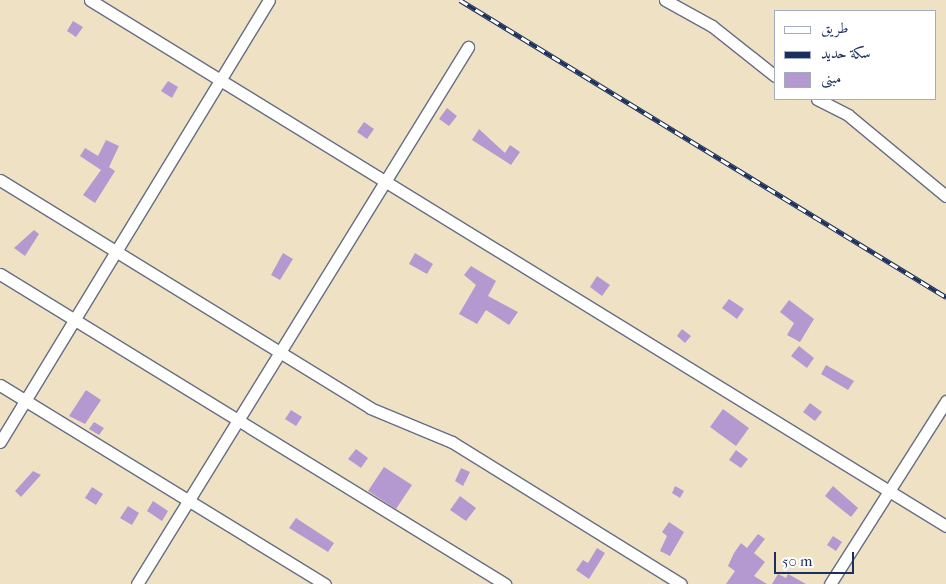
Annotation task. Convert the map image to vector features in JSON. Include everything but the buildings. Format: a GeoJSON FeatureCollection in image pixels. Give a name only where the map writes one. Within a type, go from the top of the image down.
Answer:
{"type":"FeatureCollection","features":[{"type":"Feature","properties":{"kind":"street"},"geometry":{"type":"LineString","coordinates":[[90,0],[946,526]]}},
{"type":"Feature","properties":{"kind":"street"},"geometry":{"type":"LineString","coordinates":[[0,442],[269,0]]}},
{"type":"Feature","properties":{"kind":"street"},"geometry":{"type":"LineString","coordinates":[[665,0],[712,26],[774,75]]}},
{"type":"Feature","properties":{"kind":"street"},"geometry":{"type":"LineString","coordinates":[[138,584],[468,48]]}},
{"type":"Feature","properties":{"kind":"street"},"geometry":{"type":"LineString","coordinates":[[819,100],[848,115],[946,196]]}},
{"type":"Feature","properties":{"kind":"street"},"geometry":{"type":"LineString","coordinates":[[0,180],[370,408],[452,442],[681,584]]}},
{"type":"Feature","properties":{"kind":"street"},"geometry":{"type":"LineString","coordinates":[[0,274],[505,584]]}},
{"type":"Feature","properties":{"kind":"street"},"geometry":{"type":"LineString","coordinates":[[0,385],[325,584]]}},
{"type":"Feature","properties":{"kind":"street"},"geometry":{"type":"LineString","coordinates":[[830,584],[946,401]]}},
{"type":"Feature","properties":{"kind":"railway"},"geometry":{"type":"LineString","coordinates":[[460,0],[946,297]]}}]}
